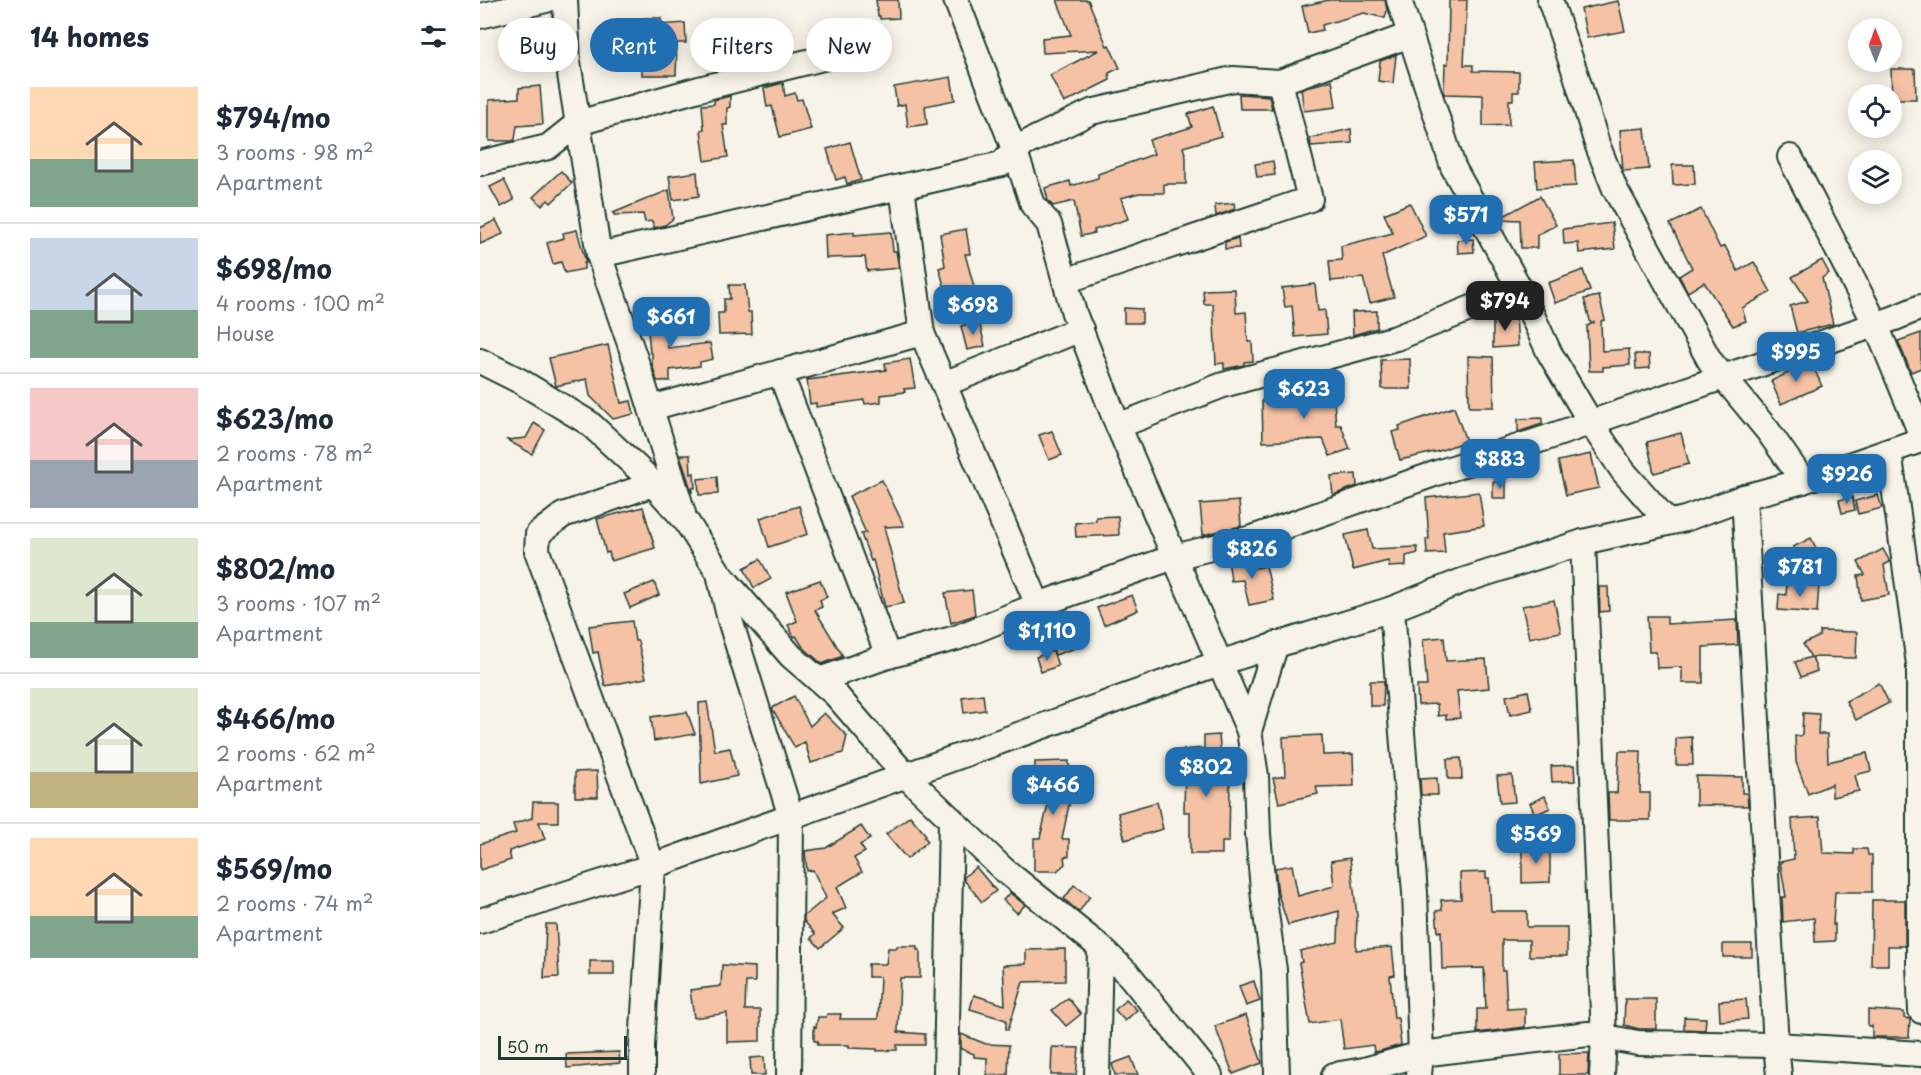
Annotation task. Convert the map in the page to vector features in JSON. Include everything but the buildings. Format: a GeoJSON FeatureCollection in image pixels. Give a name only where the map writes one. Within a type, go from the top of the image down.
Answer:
{"type":"FeatureCollection","features":[{"type":"Feature","properties":{"kind":"street"},"geometry":{"type":"LineString","coordinates":[[480,16],[546,0]]}},
{"type":"Feature","properties":{"kind":"street"},"geometry":{"type":"LineString","coordinates":[[565,0],[568,62],[599,255],[651,408],[686,521]]}},
{"type":"Feature","properties":{"kind":"street"},"geometry":{"type":"LineString","coordinates":[[956,0],[1014,149],[1033,205],[1049,224],[1081,329],[1118,426],[1249,731],[1256,777],[1264,900],[1274,970],[1277,1075]]}},
{"type":"Feature","properties":{"kind":"street"},"geometry":{"type":"LineString","coordinates":[[1399,0],[1453,167],[1520,289],[1549,352],[1623,471],[1668,522]]}},
{"type":"Feature","properties":{"kind":"street"},"geometry":{"type":"LineString","coordinates":[[1550,0],[1597,144],[1615,189],[1710,361],[1768,431],[1803,481]]}},
{"type":"Feature","properties":{"kind":"street"},"geometry":{"type":"LineString","coordinates":[[599,255],[1002,164],[1014,149],[1091,112],[1233,79],[1280,82],[1410,35]]}},
{"type":"Feature","properties":{"kind":"street"},"geometry":{"type":"LineString","coordinates":[[480,163],[548,147],[578,123],[806,62]]}},
{"type":"Feature","properties":{"kind":"street"},"geometry":{"type":"LineString","coordinates":[[1065,281],[1310,199],[1280,82]]}},
{"type":"Feature","properties":{"kind":"street"},"geometry":{"type":"LineString","coordinates":[[1790,158],[1876,325],[1921,434]]}},
{"type":"Feature","properties":{"kind":"street"},"geometry":{"type":"LineString","coordinates":[[902,188],[922,333],[1038,605]]}},
{"type":"Feature","properties":{"kind":"street"},"geometry":{"type":"LineString","coordinates":[[1118,426],[1222,385],[1396,338],[1520,289]]}},
{"type":"Feature","properties":{"kind":"street"},"geometry":{"type":"LineString","coordinates":[[819,680],[888,656],[956,638],[1038,605],[1174,557],[1252,538],[1440,472],[1592,423],[1876,325],[1921,307]]}},
{"type":"Feature","properties":{"kind":"street"},"geometry":{"type":"LineString","coordinates":[[944,384],[1081,329]]}},
{"type":"Feature","properties":{"kind":"street"},"geometry":{"type":"LineString","coordinates":[[651,408],[922,333]]}},
{"type":"Feature","properties":{"kind":"street"},"geometry":{"type":"LineString","coordinates":[[480,361],[520,381],[589,423],[653,484],[686,521],[719,573],[791,656],[836,695],[906,776],[1003,869],[1100,947],[1130,976],[1210,1075]]}},
{"type":"Feature","properties":{"kind":"street"},"geometry":{"type":"LineString","coordinates":[[780,372],[888,656]]}},
{"type":"Feature","properties":{"kind":"street"},"geometry":{"type":"LineString","coordinates":[[480,921],[653,866],[1219,663],[1392,609],[1462,581],[1583,542],[1685,519],[1744,497],[1803,481],[1921,440]]}},
{"type":"Feature","properties":{"kind":"street"},"geometry":{"type":"LineString","coordinates":[[1889,451],[1919,664],[1921,1011]]}},
{"type":"Feature","properties":{"kind":"street"},"geometry":{"type":"LineString","coordinates":[[642,1075],[653,866],[537,551],[538,534],[563,515],[653,484]]}},
{"type":"Feature","properties":{"kind":"street"},"geometry":{"type":"LineString","coordinates":[[1744,497],[1779,1075]]}},
{"type":"Feature","properties":{"kind":"street"},"geometry":{"type":"LineString","coordinates":[[1583,542],[1604,1037],[1602,1075]]}},
{"type":"Feature","properties":{"kind":"street"},"geometry":{"type":"LineString","coordinates":[[719,573],[730,620],[791,817],[789,1075]]}},
{"type":"Feature","properties":{"kind":"street"},"geometry":{"type":"LineString","coordinates":[[1392,609],[1414,881],[1420,1064]]}},
{"type":"Feature","properties":{"kind":"street"},"geometry":{"type":"LineString","coordinates":[[1249,731],[1276,644]]}},
{"type":"Feature","properties":{"kind":"street"},"geometry":{"type":"LineString","coordinates":[[946,1075],[951,819]]}},
{"type":"Feature","properties":{"kind":"street"},"geometry":{"type":"LineString","coordinates":[[1097,1075],[1100,947]]}},
{"type":"Feature","properties":{"kind":"street"},"geometry":{"type":"LineString","coordinates":[[1334,1075],[1420,1064],[1588,1034],[1638,1043],[1776,1045],[1921,1054]]}}]}
